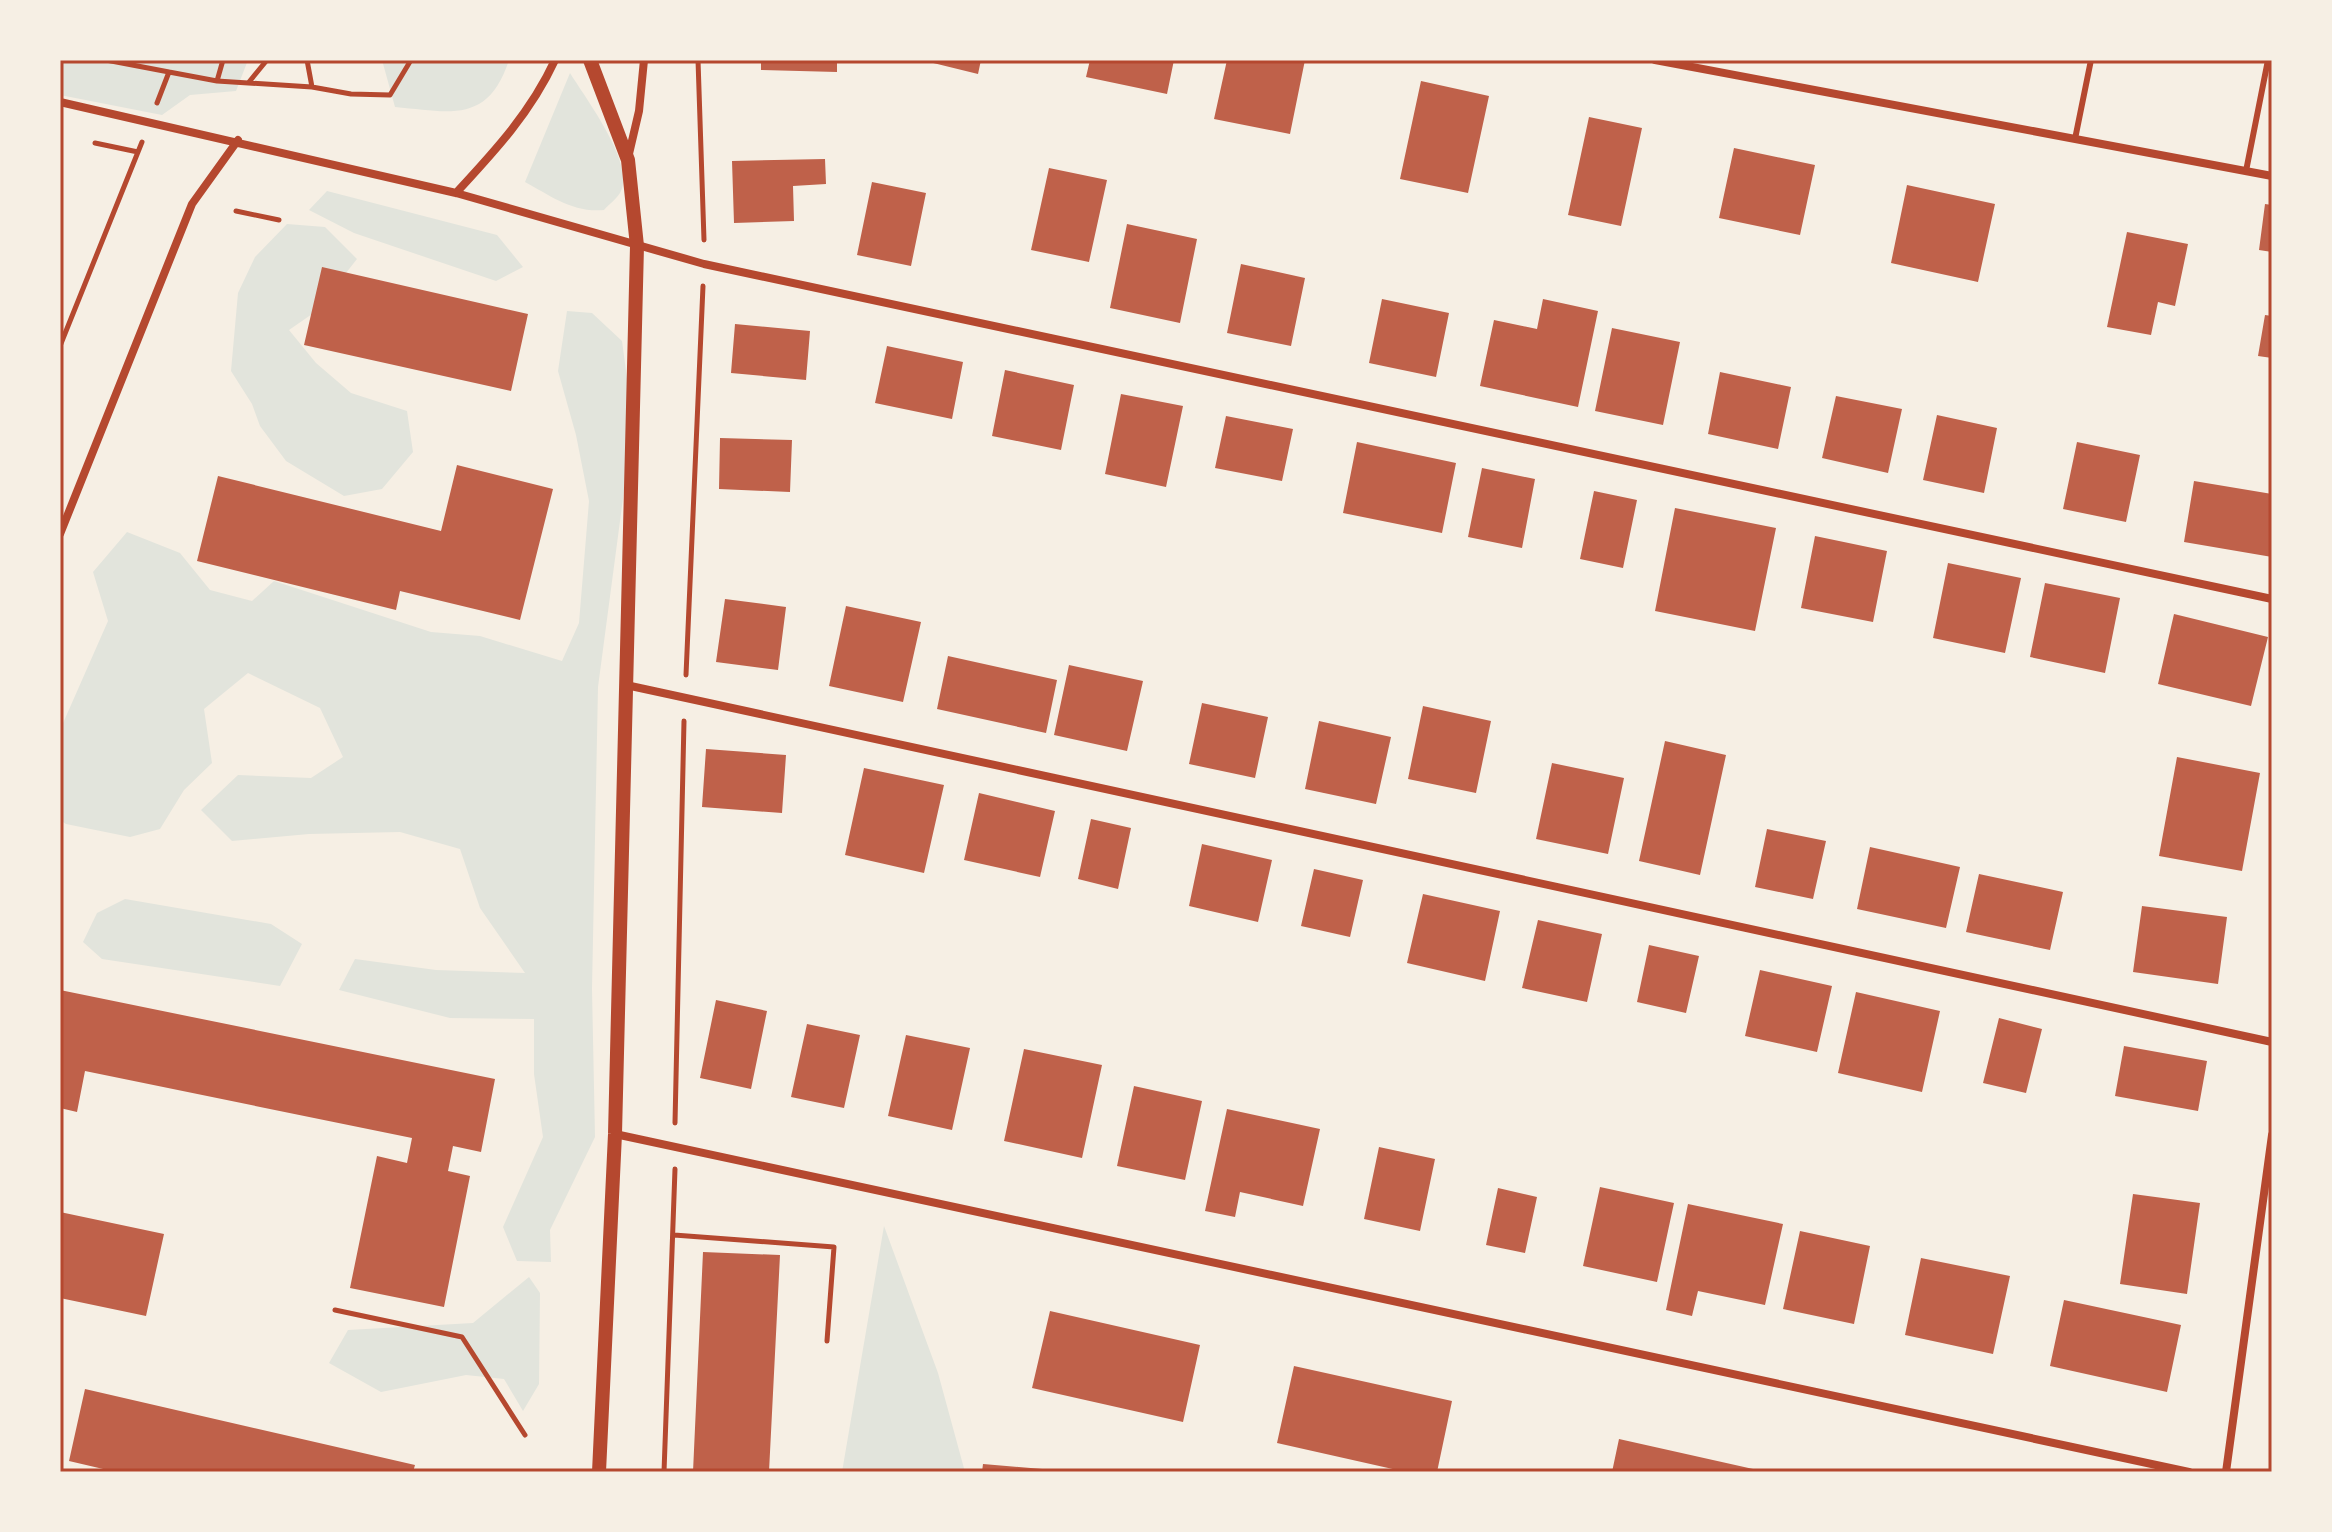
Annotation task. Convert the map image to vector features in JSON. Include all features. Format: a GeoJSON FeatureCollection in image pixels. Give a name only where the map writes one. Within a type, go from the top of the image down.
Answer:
{"type":"FeatureCollection","features":[{"type":"Feature","properties":{"kind":"street"},"geometry":{"type":"LineString","coordinates":[[456,193],[507,138],[538,98],[555,60]]}},
{"type":"Feature","properties":{"kind":"street"},"geometry":{"type":"LineString","coordinates":[[590,60],[628,160],[637,246],[615,1134],[599,1472]]}},
{"type":"Feature","properties":{"kind":"street"},"geometry":{"type":"LineString","coordinates":[[628,160],[639,111],[644,60]]}},
{"type":"Feature","properties":{"kind":"street"},"geometry":{"type":"LineString","coordinates":[[1655,60],[2272,176]]}},
{"type":"Feature","properties":{"kind":"street"},"geometry":{"type":"LineString","coordinates":[[60,102],[238,140],[456,193],[704,264],[2272,599]]}},
{"type":"Feature","properties":{"kind":"street"},"geometry":{"type":"LineString","coordinates":[[60,534],[192,204],[238,140]]}},
{"type":"Feature","properties":{"kind":"street"},"geometry":{"type":"LineString","coordinates":[[626,685],[2272,1042]]}},
{"type":"Feature","properties":{"kind":"street"},"geometry":{"type":"LineString","coordinates":[[615,1134],[1506,1328],[2189,1472]]}},
{"type":"Feature","properties":{"kind":"street"},"geometry":{"type":"LineString","coordinates":[[2226,1472],[2272,1135]]}},
{"type":"Feature","properties":{"kind":"lane"},"geometry":{"type":"LineString","coordinates":[[2075,139],[2091,60]]}},
{"type":"Feature","properties":{"kind":"lane"},"geometry":{"type":"LineString","coordinates":[[2246,171],[2268,60]]}},
{"type":"Feature","properties":{"kind":"path"},"geometry":{"type":"LineString","coordinates":[[106,60],[217,81],[390,95],[411,60]]}},
{"type":"Feature","properties":{"kind":"path"},"geometry":{"type":"LineString","coordinates":[[217,81],[223,60]]}},
{"type":"Feature","properties":{"kind":"path"},"geometry":{"type":"LineString","coordinates":[[248,83],[267,60]]}},
{"type":"Feature","properties":{"kind":"path"},"geometry":{"type":"LineString","coordinates":[[307,60],[312,87]]}},
{"type":"Feature","properties":{"kind":"path"},"geometry":{"type":"LineString","coordinates":[[664,1472],[674,1235],[685,698],[704,264],[698,60]]}},
{"type":"Feature","properties":{"kind":"path"},"geometry":{"type":"LineString","coordinates":[[60,346],[169,72]]}},
{"type":"Feature","properties":{"kind":"path"},"geometry":{"type":"LineString","coordinates":[[95,143],[138,152]]}},
{"type":"Feature","properties":{"kind":"path"},"geometry":{"type":"LineString","coordinates":[[236,211],[279,220]]}},
{"type":"Feature","properties":{"kind":"path"},"geometry":{"type":"LineString","coordinates":[[674,1235],[834,1247],[827,1341]]}},
{"type":"Feature","properties":{"kind":"path"},"geometry":{"type":"LineString","coordinates":[[335,1310],[462,1337],[525,1435]]}},
{"type":"Feature","properties":{"kind":"shaded area"},"geometry":{"type":"Polygon","coordinates":[[[60,60],[248,60],[236,91],[190,95],[162,115],[60,95],[60,60]]]}},
{"type":"Feature","properties":{"kind":"shaded area"},"geometry":{"type":"Polygon","coordinates":[[[382,60],[509,60],[500,81],[490,95],[478,104],[465,109],[433,111],[395,107],[382,60]]]}},
{"type":"Feature","properties":{"kind":"shaded area"},"geometry":{"type":"Polygon","coordinates":[[[570,73],[597,114],[621,164],[621,191],[604,210],[572,206],[525,182],[570,73]]]}},
{"type":"Feature","properties":{"kind":"shaded area"},"geometry":{"type":"Polygon","coordinates":[[[327,191],[497,235],[523,267],[496,281],[354,233],[309,210],[327,191]]]}},
{"type":"Feature","properties":{"kind":"shaded area"},"geometry":{"type":"Polygon","coordinates":[[[287,224],[325,227],[357,259],[315,312],[289,330],[316,363],[351,393],[407,411],[413,452],[382,489],[344,496],[286,461],[260,426],[252,404],[231,371],[238,293],[255,257],[287,224]]]}},
{"type":"Feature","properties":{"kind":"shaded area"},"geometry":{"type":"Polygon","coordinates":[[[567,311],[592,313],[622,341],[633,423],[598,687],[592,989],[595,1137],[550,1230],[551,1262],[517,1261],[503,1227],[543,1137],[534,1074],[534,1019],[450,1018],[339,990],[355,959],[436,970],[525,973],[480,908],[460,849],[400,832],[309,834],[232,841],[201,810],[238,775],[311,778],[343,757],[320,708],[248,673],[204,709],[212,763],[184,790],[160,829],[130,837],[66,824],[60,820],[60,730],[108,621],[93,572],[127,532],[180,553],[210,590],[252,601],[274,581],[431,632],[480,636],[562,661],[579,623],[589,501],[576,435],[558,371],[567,311]]]}},
{"type":"Feature","properties":{"kind":"shaded area"},"geometry":{"type":"Polygon","coordinates":[[[125,899],[271,924],[302,944],[280,986],[102,959],[83,942],[97,913],[125,899]]]}},
{"type":"Feature","properties":{"kind":"shaded area"},"geometry":{"type":"Polygon","coordinates":[[[884,1226],[938,1373],[965,1472],[842,1472],[884,1226]]]}},
{"type":"Feature","properties":{"kind":"shaded area"},"geometry":{"type":"Polygon","coordinates":[[[529,1277],[540,1293],[539,1384],[523,1411],[504,1379],[466,1375],[381,1392],[329,1363],[348,1330],[473,1323],[529,1277]]]}},
{"type":"Feature","properties":{"kind":"building"},"geometry":{"type":"Polygon","coordinates":[[[761,60],[837,60],[837,72],[761,70],[761,60]]]}},
{"type":"Feature","properties":{"kind":"building"},"geometry":{"type":"Polygon","coordinates":[[[921,60],[981,60],[978,74],[921,60]]]}},
{"type":"Feature","properties":{"kind":"building"},"geometry":{"type":"Polygon","coordinates":[[[1090,60],[1174,60],[1167,94],[1086,77],[1090,60]]]}},
{"type":"Feature","properties":{"kind":"building"},"geometry":{"type":"Polygon","coordinates":[[[1227,60],[1305,60],[1290,134],[1214,119],[1227,60]]]}},
{"type":"Feature","properties":{"kind":"building"},"geometry":{"type":"Polygon","coordinates":[[[1421,81],[1489,96],[1468,193],[1400,179],[1421,81]]]}},
{"type":"Feature","properties":{"kind":"building"},"geometry":{"type":"Polygon","coordinates":[[[1589,117],[1642,128],[1621,226],[1568,215],[1589,117]]]}},
{"type":"Feature","properties":{"kind":"building"},"geometry":{"type":"Polygon","coordinates":[[[1734,148],[1815,165],[1800,235],[1719,218],[1734,148]]]}},
{"type":"Feature","properties":{"kind":"building"},"geometry":{"type":"Polygon","coordinates":[[[825,159],[826,184],[793,186],[794,221],[734,223],[732,161],[825,159]]]}},
{"type":"Feature","properties":{"kind":"building"},"geometry":{"type":"Polygon","coordinates":[[[1049,168],[1107,180],[1089,262],[1031,250],[1049,168]]]}},
{"type":"Feature","properties":{"kind":"building"},"geometry":{"type":"Polygon","coordinates":[[[872,182],[926,193],[911,266],[857,255],[872,182]]]}},
{"type":"Feature","properties":{"kind":"building"},"geometry":{"type":"Polygon","coordinates":[[[1907,185],[1995,204],[1978,282],[1891,263],[1907,185]]]}},
{"type":"Feature","properties":{"kind":"building"},"geometry":{"type":"Polygon","coordinates":[[[2265,204],[2272,205],[2272,252],[2259,250],[2265,204]]]}},
{"type":"Feature","properties":{"kind":"building"},"geometry":{"type":"Polygon","coordinates":[[[1127,224],[1197,239],[1180,323],[1110,308],[1127,224]]]}},
{"type":"Feature","properties":{"kind":"building"},"geometry":{"type":"Polygon","coordinates":[[[2127,232],[2188,244],[2175,306],[2158,302],[2151,335],[2107,327],[2127,232]]]}},
{"type":"Feature","properties":{"kind":"building"},"geometry":{"type":"Polygon","coordinates":[[[1241,264],[1305,278],[1291,346],[1227,333],[1241,264]]]}},
{"type":"Feature","properties":{"kind":"building"},"geometry":{"type":"Polygon","coordinates":[[[322,267],[528,314],[511,391],[304,345],[322,267]]]}},
{"type":"Feature","properties":{"kind":"building"},"geometry":{"type":"Polygon","coordinates":[[[1382,299],[1449,313],[1436,377],[1369,363],[1382,299]]]}},
{"type":"Feature","properties":{"kind":"building"},"geometry":{"type":"Polygon","coordinates":[[[1543,299],[1598,311],[1578,407],[1480,386],[1494,320],[1537,329],[1543,299]]]}},
{"type":"Feature","properties":{"kind":"building"},"geometry":{"type":"Polygon","coordinates":[[[2265,315],[2272,316],[2272,358],[2258,356],[2265,315]]]}},
{"type":"Feature","properties":{"kind":"building"},"geometry":{"type":"Polygon","coordinates":[[[735,324],[810,331],[806,380],[731,373],[735,324]]]}},
{"type":"Feature","properties":{"kind":"building"},"geometry":{"type":"Polygon","coordinates":[[[1612,328],[1680,342],[1663,425],[1595,411],[1612,328]]]}},
{"type":"Feature","properties":{"kind":"building"},"geometry":{"type":"Polygon","coordinates":[[[887,346],[963,362],[952,419],[875,403],[887,346]]]}},
{"type":"Feature","properties":{"kind":"building"},"geometry":{"type":"Polygon","coordinates":[[[1005,370],[1074,385],[1061,450],[992,436],[1005,370]]]}},
{"type":"Feature","properties":{"kind":"building"},"geometry":{"type":"Polygon","coordinates":[[[1720,372],[1791,387],[1778,449],[1708,434],[1720,372]]]}},
{"type":"Feature","properties":{"kind":"building"},"geometry":{"type":"Polygon","coordinates":[[[1121,394],[1183,406],[1166,487],[1105,474],[1121,394]]]}},
{"type":"Feature","properties":{"kind":"building"},"geometry":{"type":"Polygon","coordinates":[[[1836,396],[1902,409],[1888,473],[1822,458],[1836,396]]]}},
{"type":"Feature","properties":{"kind":"building"},"geometry":{"type":"Polygon","coordinates":[[[1937,415],[1997,428],[1984,493],[1923,480],[1937,415]]]}},
{"type":"Feature","properties":{"kind":"building"},"geometry":{"type":"Polygon","coordinates":[[[1226,416],[1293,429],[1282,481],[1215,468],[1226,416]]]}},
{"type":"Feature","properties":{"kind":"building"},"geometry":{"type":"Polygon","coordinates":[[[720,438],[792,440],[790,492],[719,489],[720,438]]]}},
{"type":"Feature","properties":{"kind":"building"},"geometry":{"type":"Polygon","coordinates":[[[1357,442],[1456,463],[1442,533],[1343,513],[1357,442]]]}},
{"type":"Feature","properties":{"kind":"building"},"geometry":{"type":"Polygon","coordinates":[[[2077,442],[2140,455],[2126,522],[2063,509],[2077,442]]]}},
{"type":"Feature","properties":{"kind":"building"},"geometry":{"type":"Polygon","coordinates":[[[457,465],[553,489],[520,620],[400,591],[396,610],[197,561],[218,476],[441,531],[457,465]]]}},
{"type":"Feature","properties":{"kind":"building"},"geometry":{"type":"Polygon","coordinates":[[[1482,468],[1535,479],[1522,548],[1468,537],[1482,468]]]}},
{"type":"Feature","properties":{"kind":"building"},"geometry":{"type":"Polygon","coordinates":[[[2194,481],[2272,494],[2272,557],[2184,542],[2194,481]]]}},
{"type":"Feature","properties":{"kind":"building"},"geometry":{"type":"Polygon","coordinates":[[[1594,491],[1637,500],[1623,568],[1580,559],[1594,491]]]}},
{"type":"Feature","properties":{"kind":"building"},"geometry":{"type":"Polygon","coordinates":[[[1675,508],[1776,528],[1755,631],[1655,611],[1675,508]]]}},
{"type":"Feature","properties":{"kind":"building"},"geometry":{"type":"Polygon","coordinates":[[[1815,536],[1887,551],[1873,622],[1801,608],[1815,536]]]}},
{"type":"Feature","properties":{"kind":"building"},"geometry":{"type":"Polygon","coordinates":[[[1948,563],[2021,578],[2005,653],[1933,638],[1948,563]]]}},
{"type":"Feature","properties":{"kind":"building"},"geometry":{"type":"Polygon","coordinates":[[[2045,583],[2120,598],[2105,673],[2030,657],[2045,583]]]}},
{"type":"Feature","properties":{"kind":"building"},"geometry":{"type":"Polygon","coordinates":[[[725,599],[786,607],[778,670],[716,662],[725,599]]]}},
{"type":"Feature","properties":{"kind":"building"},"geometry":{"type":"Polygon","coordinates":[[[846,606],[921,622],[903,702],[829,686],[846,606]]]}},
{"type":"Feature","properties":{"kind":"building"},"geometry":{"type":"Polygon","coordinates":[[[2174,614],[2268,637],[2251,706],[2158,684],[2174,614]]]}},
{"type":"Feature","properties":{"kind":"building"},"geometry":{"type":"Polygon","coordinates":[[[948,656],[1057,680],[1046,733],[937,709],[948,656]]]}},
{"type":"Feature","properties":{"kind":"building"},"geometry":{"type":"Polygon","coordinates":[[[1069,665],[1143,681],[1127,751],[1054,735],[1069,665]]]}},
{"type":"Feature","properties":{"kind":"building"},"geometry":{"type":"Polygon","coordinates":[[[1202,703],[1268,717],[1255,778],[1189,764],[1202,703]]]}},
{"type":"Feature","properties":{"kind":"building"},"geometry":{"type":"Polygon","coordinates":[[[1423,706],[1491,721],[1476,793],[1408,779],[1423,706]]]}},
{"type":"Feature","properties":{"kind":"building"},"geometry":{"type":"Polygon","coordinates":[[[1319,721],[1391,737],[1376,804],[1305,789],[1319,721]]]}},
{"type":"Feature","properties":{"kind":"building"},"geometry":{"type":"Polygon","coordinates":[[[1665,741],[1726,755],[1700,875],[1639,861],[1665,741]]]}},
{"type":"Feature","properties":{"kind":"building"},"geometry":{"type":"Polygon","coordinates":[[[706,749],[786,755],[782,813],[702,807],[706,749]]]}},
{"type":"Feature","properties":{"kind":"building"},"geometry":{"type":"Polygon","coordinates":[[[2177,757],[2260,773],[2242,871],[2159,856],[2177,757]]]}},
{"type":"Feature","properties":{"kind":"building"},"geometry":{"type":"Polygon","coordinates":[[[1552,763],[1624,778],[1608,854],[1536,839],[1552,763]]]}},
{"type":"Feature","properties":{"kind":"building"},"geometry":{"type":"Polygon","coordinates":[[[864,768],[944,785],[924,873],[845,855],[864,768]]]}},
{"type":"Feature","properties":{"kind":"building"},"geometry":{"type":"Polygon","coordinates":[[[979,793],[1055,811],[1040,877],[964,860],[979,793]]]}},
{"type":"Feature","properties":{"kind":"building"},"geometry":{"type":"Polygon","coordinates":[[[1091,819],[1131,828],[1118,889],[1078,879],[1091,819]]]}},
{"type":"Feature","properties":{"kind":"building"},"geometry":{"type":"Polygon","coordinates":[[[1767,829],[1826,841],[1813,899],[1755,887],[1767,829]]]}},
{"type":"Feature","properties":{"kind":"building"},"geometry":{"type":"Polygon","coordinates":[[[1202,844],[1272,860],[1258,922],[1189,906],[1202,844]]]}},
{"type":"Feature","properties":{"kind":"building"},"geometry":{"type":"Polygon","coordinates":[[[1870,847],[1960,867],[1946,928],[1857,909],[1870,847]]]}},
{"type":"Feature","properties":{"kind":"building"},"geometry":{"type":"Polygon","coordinates":[[[1314,869],[1363,880],[1350,937],[1301,926],[1314,869]]]}},
{"type":"Feature","properties":{"kind":"building"},"geometry":{"type":"Polygon","coordinates":[[[1979,874],[2063,892],[2050,950],[1966,932],[1979,874]]]}},
{"type":"Feature","properties":{"kind":"building"},"geometry":{"type":"Polygon","coordinates":[[[1423,894],[1500,911],[1485,981],[1407,963],[1423,894]]]}},
{"type":"Feature","properties":{"kind":"building"},"geometry":{"type":"Polygon","coordinates":[[[2142,906],[2227,917],[2218,984],[2133,972],[2142,906]]]}},
{"type":"Feature","properties":{"kind":"building"},"geometry":{"type":"Polygon","coordinates":[[[1538,920],[1602,934],[1587,1002],[1522,988],[1538,920]]]}},
{"type":"Feature","properties":{"kind":"building"},"geometry":{"type":"Polygon","coordinates":[[[1649,945],[1699,956],[1686,1013],[1637,1002],[1649,945]]]}},
{"type":"Feature","properties":{"kind":"building"},"geometry":{"type":"Polygon","coordinates":[[[1760,970],[1832,986],[1817,1052],[1745,1036],[1760,970]]]}},
{"type":"Feature","properties":{"kind":"building"},"geometry":{"type":"Polygon","coordinates":[[[60,990],[495,1079],[481,1152],[453,1146],[448,1171],[470,1176],[444,1307],[350,1288],[377,1156],[407,1163],[412,1138],[85,1071],[77,1112],[60,1108],[60,990]]]}},
{"type":"Feature","properties":{"kind":"building"},"geometry":{"type":"Polygon","coordinates":[[[1856,992],[1940,1011],[1922,1092],[1838,1073],[1856,992]]]}},
{"type":"Feature","properties":{"kind":"building"},"geometry":{"type":"Polygon","coordinates":[[[716,1000],[767,1011],[751,1089],[700,1078],[716,1000]]]}},
{"type":"Feature","properties":{"kind":"building"},"geometry":{"type":"Polygon","coordinates":[[[1999,1018],[2042,1029],[2026,1093],[1983,1083],[1999,1018]]]}},
{"type":"Feature","properties":{"kind":"building"},"geometry":{"type":"Polygon","coordinates":[[[807,1024],[860,1035],[844,1108],[791,1097],[807,1024]]]}},
{"type":"Feature","properties":{"kind":"building"},"geometry":{"type":"Polygon","coordinates":[[[906,1035],[970,1048],[952,1130],[888,1116],[906,1035]]]}},
{"type":"Feature","properties":{"kind":"building"},"geometry":{"type":"Polygon","coordinates":[[[2124,1046],[2207,1061],[2198,1111],[2115,1096],[2124,1046]]]}},
{"type":"Feature","properties":{"kind":"building"},"geometry":{"type":"Polygon","coordinates":[[[1024,1049],[1102,1065],[1082,1158],[1004,1141],[1024,1049]]]}},
{"type":"Feature","properties":{"kind":"building"},"geometry":{"type":"Polygon","coordinates":[[[1134,1086],[1202,1101],[1185,1180],[1117,1166],[1134,1086]]]}},
{"type":"Feature","properties":{"kind":"building"},"geometry":{"type":"Polygon","coordinates":[[[1227,1109],[1320,1129],[1303,1206],[1240,1192],[1235,1217],[1205,1211],[1227,1109]]]}},
{"type":"Feature","properties":{"kind":"building"},"geometry":{"type":"Polygon","coordinates":[[[1379,1147],[1435,1159],[1420,1231],[1364,1219],[1379,1147]]]}},
{"type":"Feature","properties":{"kind":"building"},"geometry":{"type":"Polygon","coordinates":[[[1600,1187],[1674,1203],[1657,1282],[1583,1266],[1600,1187]]]}},
{"type":"Feature","properties":{"kind":"building"},"geometry":{"type":"Polygon","coordinates":[[[1498,1188],[1537,1197],[1525,1253],[1486,1245],[1498,1188]]]}},
{"type":"Feature","properties":{"kind":"building"},"geometry":{"type":"Polygon","coordinates":[[[2133,1194],[2200,1203],[2187,1294],[2120,1284],[2133,1194]]]}},
{"type":"Feature","properties":{"kind":"building"},"geometry":{"type":"Polygon","coordinates":[[[1688,1204],[1783,1224],[1765,1305],[1698,1291],[1692,1316],[1666,1310],[1688,1204]]]}},
{"type":"Feature","properties":{"kind":"building"},"geometry":{"type":"Polygon","coordinates":[[[60,1212],[164,1234],[146,1316],[60,1298],[60,1212]]]}},
{"type":"Feature","properties":{"kind":"building"},"geometry":{"type":"Polygon","coordinates":[[[1800,1231],[1870,1246],[1854,1324],[1783,1309],[1800,1231]]]}},
{"type":"Feature","properties":{"kind":"building"},"geometry":{"type":"Polygon","coordinates":[[[703,1252],[780,1255],[769,1472],[693,1472],[703,1252]]]}},
{"type":"Feature","properties":{"kind":"building"},"geometry":{"type":"Polygon","coordinates":[[[1921,1258],[2010,1276],[1993,1354],[1905,1335],[1921,1258]]]}},
{"type":"Feature","properties":{"kind":"building"},"geometry":{"type":"Polygon","coordinates":[[[2064,1300],[2181,1325],[2167,1392],[2050,1366],[2064,1300]]]}},
{"type":"Feature","properties":{"kind":"building"},"geometry":{"type":"Polygon","coordinates":[[[1050,1311],[1200,1345],[1183,1422],[1032,1388],[1050,1311]]]}},
{"type":"Feature","properties":{"kind":"building"},"geometry":{"type":"Polygon","coordinates":[[[1294,1366],[1452,1401],[1437,1472],[1406,1472],[1277,1443],[1294,1366]]]}},
{"type":"Feature","properties":{"kind":"building"},"geometry":{"type":"Polygon","coordinates":[[[85,1389],[415,1465],[413,1472],[116,1472],[69,1461],[85,1389]]]}},
{"type":"Feature","properties":{"kind":"building"},"geometry":{"type":"Polygon","coordinates":[[[1619,1439],[1762,1471],[1762,1472],[1612,1472],[1619,1439]]]}},
{"type":"Feature","properties":{"kind":"building"},"geometry":{"type":"Polygon","coordinates":[[[983,1464],[1054,1470],[1054,1472],[982,1472],[983,1464]]]}}]}
